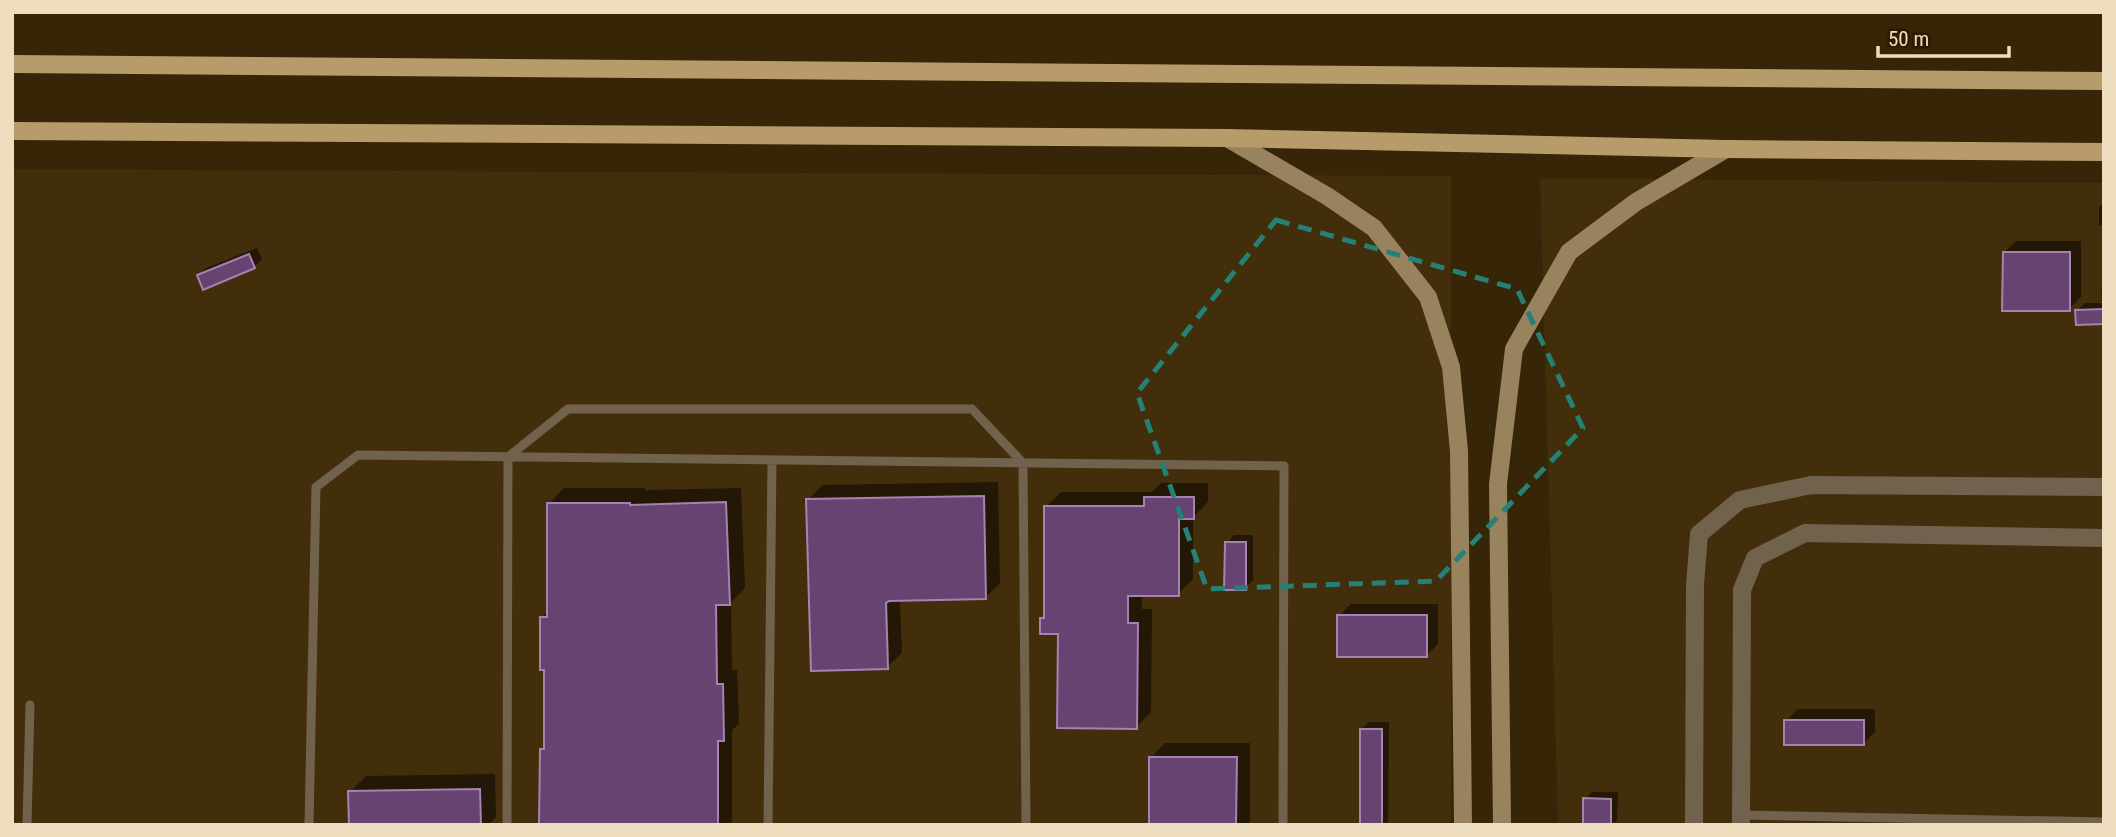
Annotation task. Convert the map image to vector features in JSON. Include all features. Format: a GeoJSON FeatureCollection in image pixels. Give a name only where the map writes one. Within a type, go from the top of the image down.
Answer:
{"type":"FeatureCollection","features":[{"type":"Feature","properties":{"kind":"main road"},"geometry":{"type":"LineString","coordinates":[[12,64],[2104,81]]}},
{"type":"Feature","properties":{"kind":"main road"},"geometry":{"type":"LineString","coordinates":[[12,131],[1227,138],[1726,149],[2104,152]]}},
{"type":"Feature","properties":{"kind":"main road"},"geometry":{"type":"LineString","coordinates":[[1227,138],[1327,196],[1374,228],[1428,297],[1451,367],[1459,451],[1463,825]]}},
{"type":"Feature","properties":{"kind":"main road"},"geometry":{"type":"LineString","coordinates":[[1502,825],[1498,484],[1514,349],[1569,252],[1636,202],[1726,149]]}},
{"type":"Feature","properties":{"kind":"street"},"geometry":{"type":"LineString","coordinates":[[1694,825],[1695,585],[1699,534],[1719,517],[1740,500],[1811,485],[2104,487]]}},
{"type":"Feature","properties":{"kind":"street"},"geometry":{"type":"LineString","coordinates":[[1741,820],[1742,590],[1755,558],[1805,533],[2104,538]]}},
{"type":"Feature","properties":{"kind":"lane"},"geometry":{"type":"LineString","coordinates":[[508,457],[568,410],[972,409],[1023,463],[1026,825]]}},
{"type":"Feature","properties":{"kind":"lane"},"geometry":{"type":"LineString","coordinates":[[310,825],[316,487],[358,455],[1284,466],[1283,825]]}},
{"type":"Feature","properties":{"kind":"lane"},"geometry":{"type":"LineString","coordinates":[[507,825],[508,457]]}},
{"type":"Feature","properties":{"kind":"lane"},"geometry":{"type":"LineString","coordinates":[[768,825],[772,460]]}},
{"type":"Feature","properties":{"kind":"lane"},"geometry":{"type":"LineString","coordinates":[[27,825],[30,705]]}},
{"type":"Feature","properties":{"kind":"lane"},"geometry":{"type":"LineString","coordinates":[[1741,820],[2104,822]]}},
{"type":"Feature","properties":{"kind":"highlighted area"},"geometry":{"type":"Polygon","coordinates":[[[1276,220],[1517,289],[1583,428],[1436,581],[1207,589],[1137,393],[1276,220]]]}},
{"type":"Feature","properties":{"kind":"shaded area"},"geometry":{"type":"Polygon","coordinates":[[[12,169],[1451,176],[1451,825],[12,825],[12,169]]]}},
{"type":"Feature","properties":{"kind":"shaded area"},"geometry":{"type":"Polygon","coordinates":[[[1540,178],[2104,183],[2104,825],[1558,825],[1540,178]]]}},
{"type":"Feature","properties":{"kind":"building"},"geometry":{"type":"Polygon","coordinates":[[[2003,252],[2070,252],[2070,311],[2002,311],[2003,252]]]}},
{"type":"Feature","properties":{"kind":"building"},"geometry":{"type":"Polygon","coordinates":[[[249,254],[255,268],[203,290],[197,275],[249,254]]]}},
{"type":"Feature","properties":{"kind":"building"},"geometry":{"type":"Polygon","coordinates":[[[2104,309],[2104,324],[2076,325],[2075,310],[2104,309]]]}},
{"type":"Feature","properties":{"kind":"building"},"geometry":{"type":"Polygon","coordinates":[[[984,496],[986,599],[889,601],[886,603],[888,669],[811,671],[806,499],[984,496]]]}},
{"type":"Feature","properties":{"kind":"building"},"geometry":{"type":"Polygon","coordinates":[[[1144,497],[1194,497],[1194,519],[1179,519],[1179,596],[1128,596],[1128,623],[1138,623],[1137,729],[1057,728],[1058,634],[1040,634],[1040,618],[1044,618],[1044,506],[1144,506],[1144,497]]]}},
{"type":"Feature","properties":{"kind":"building"},"geometry":{"type":"Polygon","coordinates":[[[726,502],[730,605],[716,605],[717,684],[723,684],[724,741],[718,741],[718,825],[539,825],[540,749],[544,749],[544,670],[540,670],[540,617],[547,617],[547,503],[630,505],[726,502]]]}},
{"type":"Feature","properties":{"kind":"building"},"geometry":{"type":"Polygon","coordinates":[[[1225,542],[1246,542],[1246,590],[1224,590],[1225,542]]]}},
{"type":"Feature","properties":{"kind":"building"},"geometry":{"type":"Polygon","coordinates":[[[1337,615],[1427,615],[1427,657],[1337,657],[1337,615]]]}},
{"type":"Feature","properties":{"kind":"building"},"geometry":{"type":"Polygon","coordinates":[[[1784,720],[1864,720],[1864,745],[1784,745],[1784,720]]]}},
{"type":"Feature","properties":{"kind":"building"},"geometry":{"type":"Polygon","coordinates":[[[1360,729],[1382,729],[1382,825],[1360,825],[1360,729]]]}},
{"type":"Feature","properties":{"kind":"building"},"geometry":{"type":"Polygon","coordinates":[[[1149,757],[1237,757],[1236,825],[1149,825],[1149,757]]]}},
{"type":"Feature","properties":{"kind":"building"},"geometry":{"type":"Polygon","coordinates":[[[480,789],[481,825],[349,825],[348,791],[480,789]]]}},
{"type":"Feature","properties":{"kind":"building"},"geometry":{"type":"Polygon","coordinates":[[[1583,798],[1611,799],[1611,825],[1583,825],[1583,798]]]}}]}
